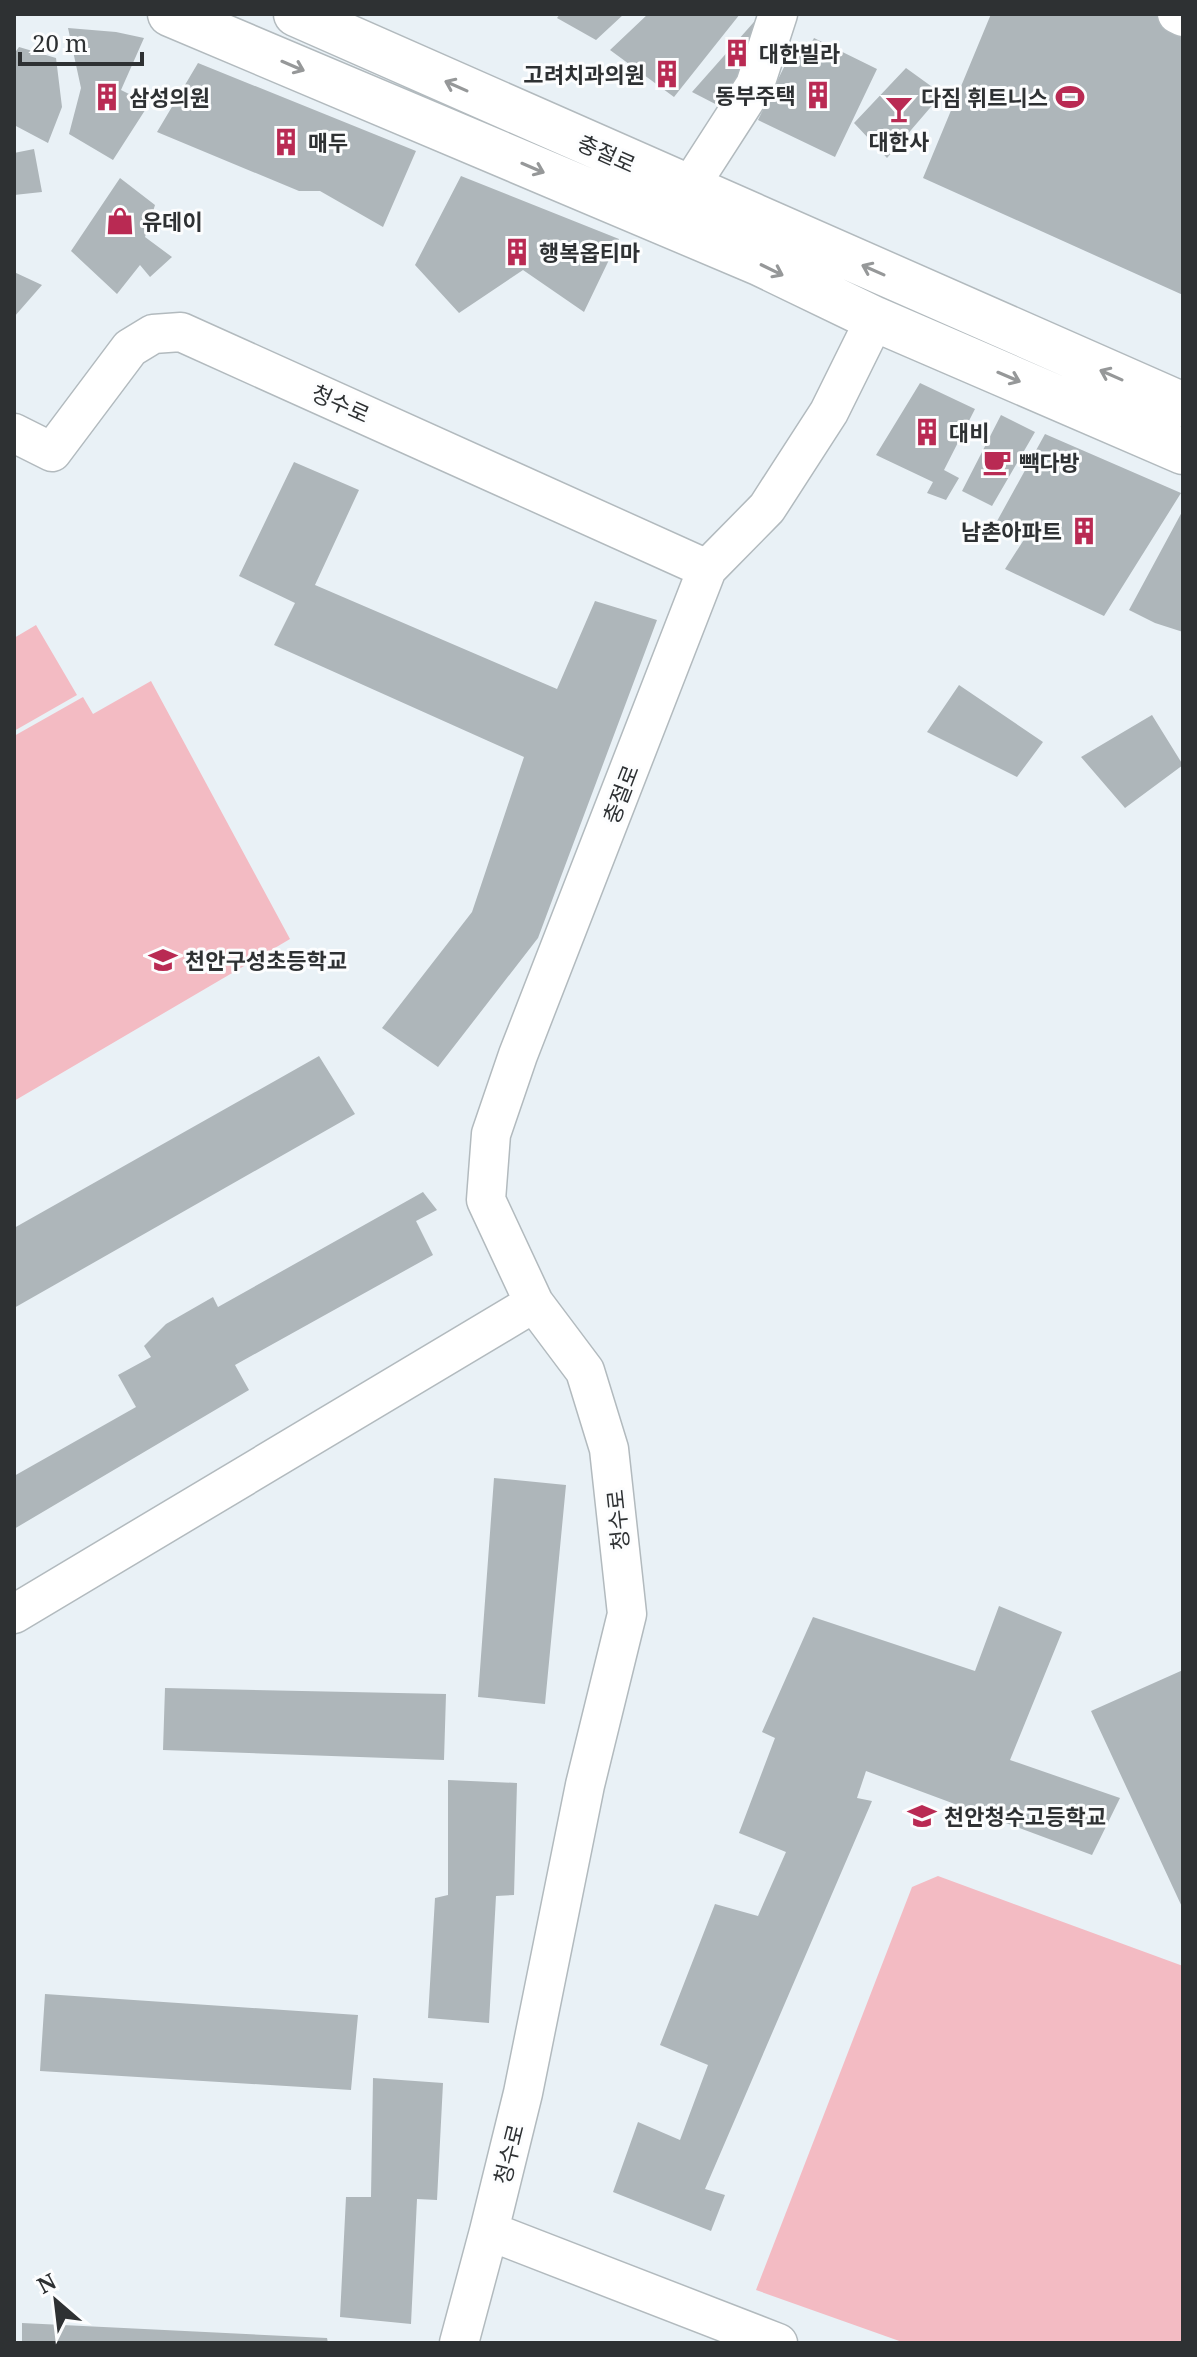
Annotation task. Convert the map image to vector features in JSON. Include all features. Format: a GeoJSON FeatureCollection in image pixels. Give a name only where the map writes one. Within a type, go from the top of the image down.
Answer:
{"type":"FeatureCollection","features":[{"type":"Feature","properties":{"kind":"street","name":"충절로"},"geometry":{"type":"LineString","coordinates":[[170,14],[759,263],[875,319],[1183,452]]}},
{"type":"Feature","properties":{"kind":"street","name":"충절로"},"geometry":{"type":"LineString","coordinates":[[296,14],[1183,405]]}},
{"type":"Feature","properties":{"kind":"street"},"geometry":{"type":"LineString","coordinates":[[688,189],[755,85],[778,14]]}},
{"type":"Feature","properties":{"kind":"street"},"geometry":{"type":"LineString","coordinates":[[1177,14],[1183,17]]}},
{"type":"Feature","properties":{"kind":"street","name":"충절로"},"geometry":{"type":"LineString","coordinates":[[534,1303],[486,1200],[491,1134],[518,1055],[707,569],[767,508],[829,412],[875,319]]}},
{"type":"Feature","properties":{"kind":"street","name":"청수로"},"geometry":{"type":"LineString","coordinates":[[14,433],[52,452],[130,348],[153,334],[181,332],[707,569]]}},
{"type":"Feature","properties":{"kind":"street"},"geometry":{"type":"LineString","coordinates":[[14,1614],[534,1303]]}},
{"type":"Feature","properties":{"kind":"street","name":"청수로"},"geometry":{"type":"LineString","coordinates":[[459,2343],[523,2093],[585,1785],[627,1614],[609,1449],[585,1371],[534,1303]]}},
{"type":"Feature","properties":{"kind":"street"},"geometry":{"type":"LineString","coordinates":[[489,2231],[755,2339]]}},
{"type":"Feature","properties":{"kind":"shaded area"},"geometry":{"type":"Polygon","coordinates":[[[36,625],[77,695],[14,731],[14,638],[36,625]]]}},
{"type":"Feature","properties":{"kind":"shaded area"},"geometry":{"type":"Polygon","coordinates":[[[151,681],[290,939],[14,1101],[14,736],[83,697],[93,714],[151,681]]]}},
{"type":"Feature","properties":{"kind":"shaded area"},"geometry":{"type":"Polygon","coordinates":[[[938,1876],[1183,1966],[1183,2343],[905,2343],[756,2290],[912,1887],[938,1876]]]}},
{"type":"Feature","properties":{"kind":"building"},"geometry":{"type":"Polygon","coordinates":[[[560,14],[624,14],[596,40],[557,18],[560,14]]]}},
{"type":"Feature","properties":{"kind":"building","name":"고려치과의원"},"geometry":{"type":"Polygon","coordinates":[[[648,14],[740,14],[674,97],[610,50],[648,14]]]}},
{"type":"Feature","properties":{"kind":"building","name":"대한빌라"},"geometry":{"type":"Polygon","coordinates":[[[761,14],[725,109],[692,92],[761,14]]]}},
{"type":"Feature","properties":{"kind":"building","name":"다짐 휘트니스"},"geometry":{"type":"Polygon","coordinates":[[[991,14],[1178,14],[1183,17],[1183,295],[923,178],[991,14]]]}},
{"type":"Feature","properties":{"kind":"building","name":"삼성의원"},"geometry":{"type":"Polygon","coordinates":[[[68,28],[144,38],[121,90],[149,104],[113,160],[69,134],[81,88],[68,28]]]}},
{"type":"Feature","properties":{"kind":"building","name":"동부주택"},"geometry":{"type":"Polygon","coordinates":[[[814,38],[877,69],[835,157],[758,120],[789,57],[806,54],[814,38]]]}},
{"type":"Feature","properties":{"kind":"building"},"geometry":{"type":"Polygon","coordinates":[[[19,47],[56,58],[62,107],[48,143],[14,125],[14,54],[19,47]]]}},
{"type":"Feature","properties":{"kind":"building","name":"매두"},"geometry":{"type":"Polygon","coordinates":[[[198,63],[416,151],[383,227],[320,191],[299,191],[157,132],[198,63]]]}},
{"type":"Feature","properties":{"kind":"building","name":"대한사"},"geometry":{"type":"Polygon","coordinates":[[[906,68],[942,94],[887,158],[854,123],[906,68]]]}},
{"type":"Feature","properties":{"kind":"building"},"geometry":{"type":"Polygon","coordinates":[[[34,149],[42,192],[14,195],[14,153],[34,149]]]}},
{"type":"Feature","properties":{"kind":"building","name":"행복옵티마"},"geometry":{"type":"Polygon","coordinates":[[[461,176],[619,239],[584,312],[523,270],[459,313],[415,265],[461,176]]]}},
{"type":"Feature","properties":{"kind":"building","name":"유데이"},"geometry":{"type":"Polygon","coordinates":[[[120,178],[155,205],[145,237],[172,257],[150,277],[140,265],[117,294],[71,251],[120,178]]]}},
{"type":"Feature","properties":{"kind":"building"},"geometry":{"type":"Polygon","coordinates":[[[14,272],[42,285],[14,317],[14,272]]]}},
{"type":"Feature","properties":{"kind":"building","name":"대비"},"geometry":{"type":"Polygon","coordinates":[[[920,383],[975,409],[944,470],[959,478],[946,500],[927,493],[933,482],[876,455],[920,383]]]}},
{"type":"Feature","properties":{"kind":"building","name":"빽다방"},"geometry":{"type":"Polygon","coordinates":[[[1001,415],[1035,432],[992,506],[962,491],[1001,415]]]}},
{"type":"Feature","properties":{"kind":"building","name":"남촌아파트"},"geometry":{"type":"Polygon","coordinates":[[[1045,434],[1181,493],[1104,616],[1005,569],[1025,538],[996,523],[1045,434]]]}},
{"type":"Feature","properties":{"kind":"building"},"geometry":{"type":"Polygon","coordinates":[[[294,462],[359,490],[315,585],[557,689],[595,601],[657,620],[538,938],[438,1067],[382,1028],[472,912],[524,757],[274,645],[295,603],[239,576],[294,462]]]}},
{"type":"Feature","properties":{"kind":"building"},"geometry":{"type":"Polygon","coordinates":[[[1183,510],[1183,632],[1129,610],[1183,510]]]}},
{"type":"Feature","properties":{"kind":"building"},"geometry":{"type":"Polygon","coordinates":[[[959,685],[1043,742],[1017,777],[927,732],[959,685]]]}},
{"type":"Feature","properties":{"kind":"building"},"geometry":{"type":"Polygon","coordinates":[[[1152,715],[1183,765],[1125,808],[1081,757],[1152,715]]]}},
{"type":"Feature","properties":{"kind":"building"},"geometry":{"type":"Polygon","coordinates":[[[319,1056],[355,1114],[14,1308],[14,1228],[319,1056]]]}},
{"type":"Feature","properties":{"kind":"building"},"geometry":{"type":"Polygon","coordinates":[[[423,1192],[437,1210],[416,1221],[433,1255],[235,1365],[249,1390],[14,1529],[14,1476],[136,1407],[118,1375],[151,1357],[144,1346],[166,1324],[213,1297],[218,1307],[423,1192]]]}},
{"type":"Feature","properties":{"kind":"building"},"geometry":{"type":"Polygon","coordinates":[[[494,1478],[566,1485],[545,1704],[478,1697],[494,1478]]]}},
{"type":"Feature","properties":{"kind":"building"},"geometry":{"type":"Polygon","coordinates":[[[999,1606],[1062,1632],[1010,1760],[1120,1798],[1092,1855],[866,1771],[857,1798],[872,1801],[705,2189],[725,2195],[711,2231],[613,2192],[638,2122],[680,2140],[708,2065],[660,2045],[715,1904],[758,1916],[786,1852],[739,1833],[775,1738],[762,1732],[813,1617],[975,1671],[999,1606]]]}},
{"type":"Feature","properties":{"kind":"building"},"geometry":{"type":"Polygon","coordinates":[[[1183,1670],[1183,1909],[1091,1711],[1183,1670]]]}},
{"type":"Feature","properties":{"kind":"building"},"geometry":{"type":"Polygon","coordinates":[[[165,1688],[446,1694],[444,1760],[163,1750],[165,1688]]]}},
{"type":"Feature","properties":{"kind":"building"},"geometry":{"type":"Polygon","coordinates":[[[448,1780],[517,1783],[514,1895],[496,1896],[489,2023],[428,2018],[435,1898],[448,1895],[448,1780]]]}},
{"type":"Feature","properties":{"kind":"building"},"geometry":{"type":"Polygon","coordinates":[[[45,1994],[358,2015],[351,2090],[40,2071],[45,1994]]]}},
{"type":"Feature","properties":{"kind":"building"},"geometry":{"type":"Polygon","coordinates":[[[373,2078],[443,2083],[437,2200],[417,2199],[411,2324],[340,2317],[346,2197],[371,2197],[373,2078]]]}},
{"type":"Feature","properties":{"kind":"building"},"geometry":{"type":"Polygon","coordinates":[[[22,2323],[327,2338],[328,2343],[22,2343],[22,2323]]]}},
{"type":"Feature","properties":{"kind":"place","name":"대한빌라"},"geometry":{"type":"Point","coordinates":[737,53]}},
{"type":"Feature","properties":{"kind":"place","name":"고려치과의원"},"geometry":{"type":"Point","coordinates":[667,74]}},
{"type":"Feature","properties":{"kind":"place","name":"동부주택"},"geometry":{"type":"Point","coordinates":[818,95]}},
{"type":"Feature","properties":{"kind":"place","name":"삼성의원"},"geometry":{"type":"Point","coordinates":[107,97]}},
{"type":"Feature","properties":{"kind":"place","name":"다짐 휘트니스"},"geometry":{"type":"Point","coordinates":[1070,97]}},
{"type":"Feature","properties":{"kind":"place","name":"대한사"},"geometry":{"type":"Point","coordinates":[899,109]}},
{"type":"Feature","properties":{"kind":"place","name":"매두"},"geometry":{"type":"Point","coordinates":[286,142]}},
{"type":"Feature","properties":{"kind":"place","name":"유데이"},"geometry":{"type":"Point","coordinates":[120,221]}},
{"type":"Feature","properties":{"kind":"place","name":"행복옵티마"},"geometry":{"type":"Point","coordinates":[517,252]}},
{"type":"Feature","properties":{"kind":"place","name":"대비"},"geometry":{"type":"Point","coordinates":[927,432]}},
{"type":"Feature","properties":{"kind":"place","name":"빽다방"},"geometry":{"type":"Point","coordinates":[997,462]}},
{"type":"Feature","properties":{"kind":"place","name":"남촌아파트"},"geometry":{"type":"Point","coordinates":[1084,531]}},
{"type":"Feature","properties":{"kind":"place","name":"천안구성초등학교"},"geometry":{"type":"Point","coordinates":[163,960]}},
{"type":"Feature","properties":{"kind":"place","name":"천안청수고등학교"},"geometry":{"type":"Point","coordinates":[922,1816]}}]}
